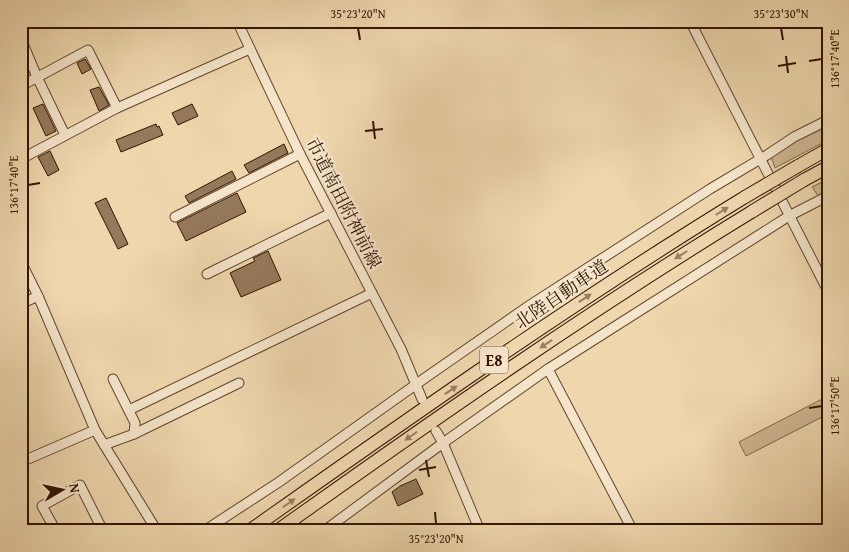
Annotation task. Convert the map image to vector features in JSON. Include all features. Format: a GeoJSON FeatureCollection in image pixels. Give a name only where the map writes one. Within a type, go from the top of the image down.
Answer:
{"type":"FeatureCollection","features":[{"type":"Feature","properties":{"kind":"highway","name":"北陸自動車道"},"geometry":{"type":"LineString","coordinates":[[249,531],[576,304],[745,197],[828,149]]}},
{"type":"Feature","properties":{"kind":"highway","name":"北陸自動車道"},"geometry":{"type":"LineString","coordinates":[[276,531],[583,318],[753,211],[828,167]]}},
{"type":"Feature","properties":{"kind":"street","name":"市道南田附神前線"},"geometry":{"type":"LineString","coordinates":[[237,21],[300,154],[401,349],[422,399]]}},
{"type":"Feature","properties":{"kind":"street"},"geometry":{"type":"LineString","coordinates":[[690,21],[828,291]]}},
{"type":"Feature","properties":{"kind":"street"},"geometry":{"type":"LineString","coordinates":[[21,39],[37,77],[66,135]]}},
{"type":"Feature","properties":{"kind":"street"},"geometry":{"type":"LineString","coordinates":[[21,159],[117,108],[250,49]]}},
{"type":"Feature","properties":{"kind":"street"},"geometry":{"type":"LineString","coordinates":[[21,86],[88,50],[117,108]]}},
{"type":"Feature","properties":{"kind":"street"},"geometry":{"type":"LineString","coordinates":[[204,531],[279,482],[416,384],[554,290],[710,189],[794,137],[828,120]]}},
{"type":"Feature","properties":{"kind":"street"},"geometry":{"type":"LineString","coordinates":[[175,217],[300,154]]}},
{"type":"Feature","properties":{"kind":"street"},"geometry":{"type":"LineString","coordinates":[[324,531],[443,443],[548,370],[789,216],[828,196]]}},
{"type":"Feature","properties":{"kind":"street"},"geometry":{"type":"LineString","coordinates":[[206,274],[331,213]]}},
{"type":"Feature","properties":{"kind":"street"},"geometry":{"type":"LineString","coordinates":[[21,262],[38,296],[95,430],[156,531]]}},
{"type":"Feature","properties":{"kind":"street"},"geometry":{"type":"LineString","coordinates":[[129,410],[372,293]]}},
{"type":"Feature","properties":{"kind":"street"},"geometry":{"type":"LineString","coordinates":[[21,304],[38,296]]}},
{"type":"Feature","properties":{"kind":"street"},"geometry":{"type":"LineString","coordinates":[[548,370],[633,531]]}},
{"type":"Feature","properties":{"kind":"street"},"geometry":{"type":"LineString","coordinates":[[113,379],[135,423],[134,434]]}},
{"type":"Feature","properties":{"kind":"street"},"geometry":{"type":"LineString","coordinates":[[104,445],[134,434],[239,383]]}},
{"type":"Feature","properties":{"kind":"street"},"geometry":{"type":"LineString","coordinates":[[21,462],[95,430]]}},
{"type":"Feature","properties":{"kind":"street"},"geometry":{"type":"LineString","coordinates":[[436,432],[443,443],[480,531]]}},
{"type":"Feature","properties":{"kind":"street"},"geometry":{"type":"LineString","coordinates":[[56,531],[42,506],[80,486],[103,531]]}},
{"type":"Feature","properties":{"kind":"shaded area"},"geometry":{"type":"Polygon","coordinates":[[[828,122],[828,140],[775,168],[771,156],[797,137],[828,122]]]}},
{"type":"Feature","properties":{"kind":"shaded area"},"geometry":{"type":"Polygon","coordinates":[[[828,179],[828,192],[819,197],[812,187],[828,179]]]}},
{"type":"Feature","properties":{"kind":"shaded area"},"geometry":{"type":"Polygon","coordinates":[[[828,396],[828,414],[746,456],[739,442],[828,396]]]}},
{"type":"Feature","properties":{"kind":"building"},"geometry":{"type":"Polygon","coordinates":[[[85,59],[91,69],[82,74],[77,63],[85,59]]]}},
{"type":"Feature","properties":{"kind":"building"},"geometry":{"type":"Polygon","coordinates":[[[99,87],[109,105],[99,111],[90,90],[99,87]]]}},
{"type":"Feature","properties":{"kind":"building"},"geometry":{"type":"Polygon","coordinates":[[[43,104],[56,131],[46,136],[33,108],[43,104]]]}},
{"type":"Feature","properties":{"kind":"building"},"geometry":{"type":"Polygon","coordinates":[[[192,104],[198,116],[178,125],[172,113],[192,104]]]}},
{"type":"Feature","properties":{"kind":"building"},"geometry":{"type":"Polygon","coordinates":[[[156,124],[163,135],[121,152],[116,140],[156,124]]]}},
{"type":"Feature","properties":{"kind":"building"},"geometry":{"type":"Polygon","coordinates":[[[284,144],[288,153],[249,173],[244,165],[284,144]]]}},
{"type":"Feature","properties":{"kind":"building"},"geometry":{"type":"Polygon","coordinates":[[[50,151],[59,170],[48,176],[38,157],[50,151]]]}},
{"type":"Feature","properties":{"kind":"building"},"geometry":{"type":"Polygon","coordinates":[[[232,171],[236,179],[189,203],[185,196],[232,171]]]}},
{"type":"Feature","properties":{"kind":"building"},"geometry":{"type":"Polygon","coordinates":[[[237,193],[246,212],[186,241],[177,223],[237,193]]]}},
{"type":"Feature","properties":{"kind":"building"},"geometry":{"type":"Polygon","coordinates":[[[106,198],[128,244],[118,249],[95,203],[106,198]]]}},
{"type":"Feature","properties":{"kind":"building"},"geometry":{"type":"Polygon","coordinates":[[[268,251],[281,280],[241,297],[230,273],[255,261],[253,258],[268,251]]]}},
{"type":"Feature","properties":{"kind":"building"},"geometry":{"type":"Polygon","coordinates":[[[416,479],[423,494],[398,506],[392,492],[416,479]]]}}]}
